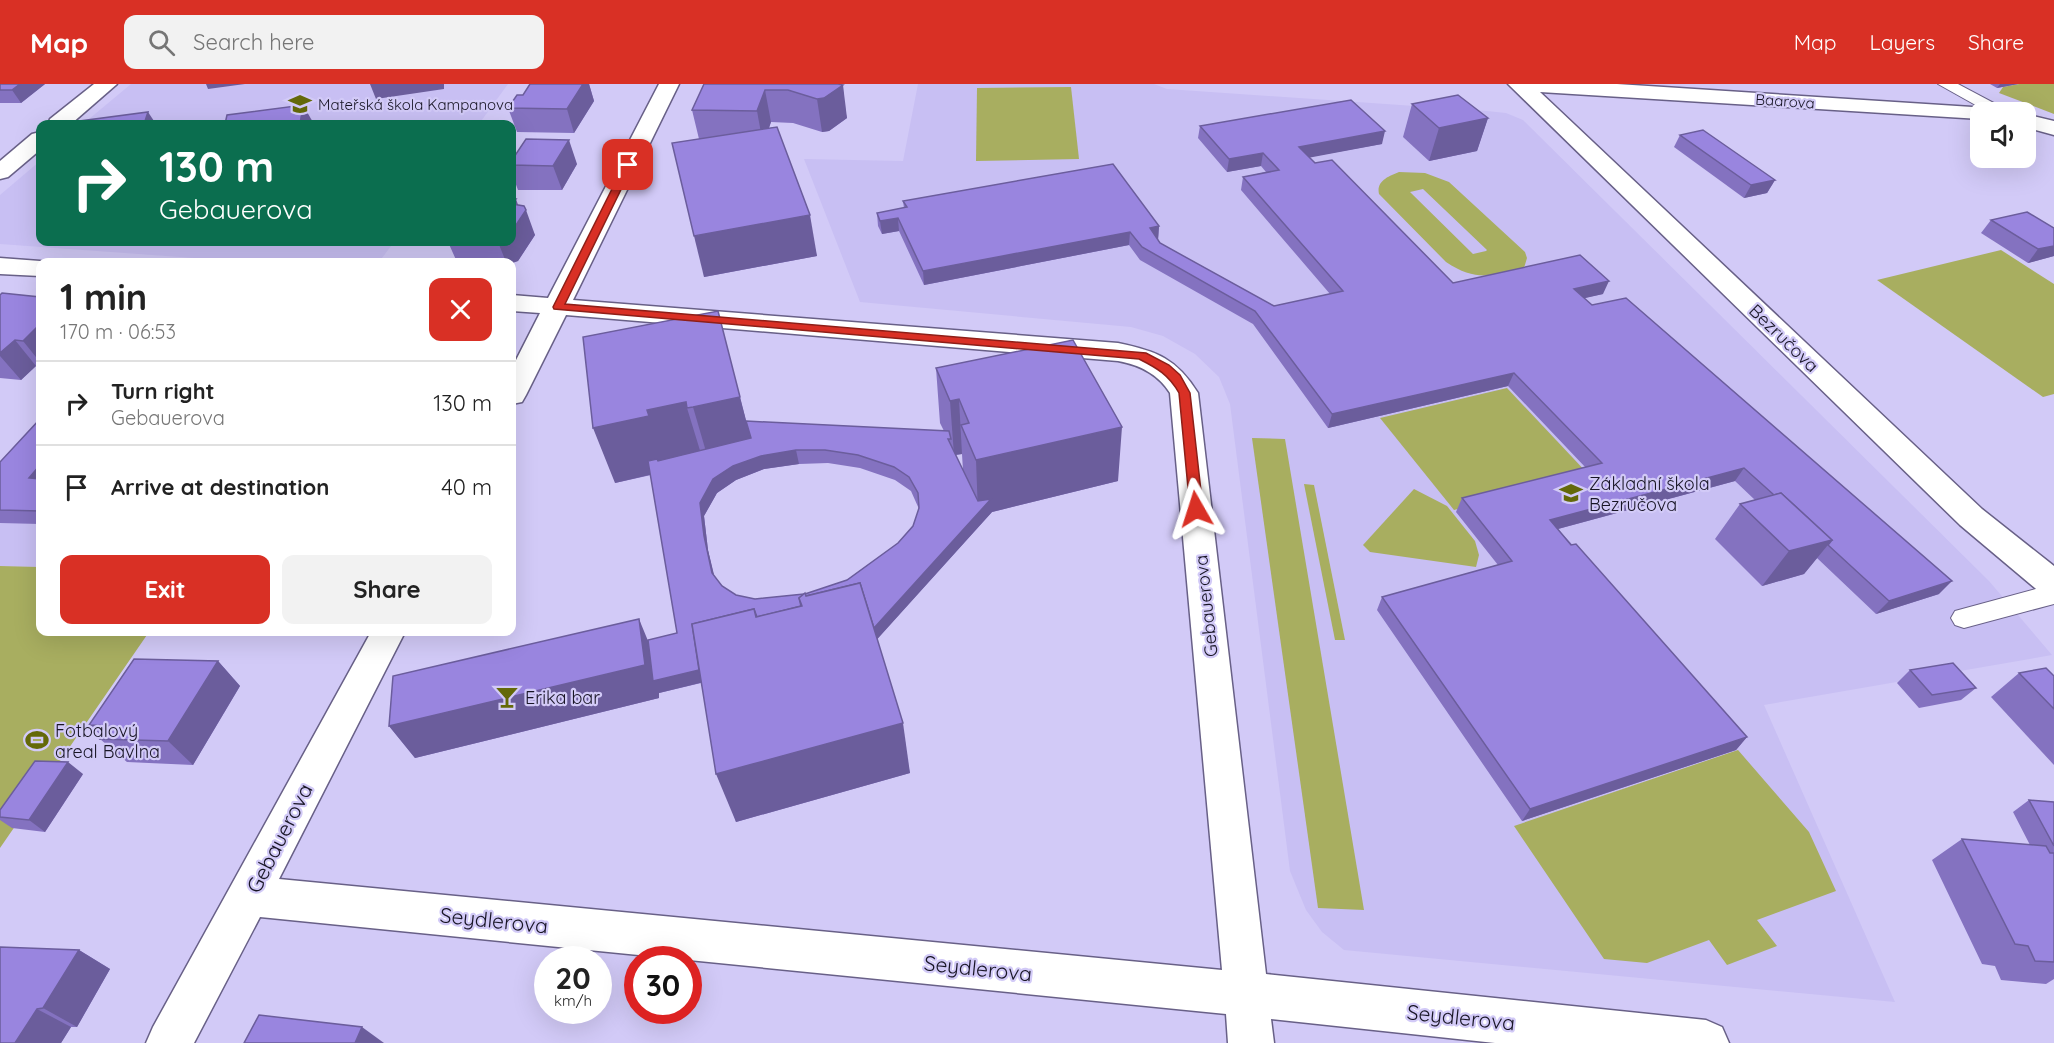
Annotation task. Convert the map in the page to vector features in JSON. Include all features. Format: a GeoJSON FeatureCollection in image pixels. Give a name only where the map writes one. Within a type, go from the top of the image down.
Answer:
{"type":"FeatureCollection","features":[{"type":"Feature","properties":{"kind":"street"},"geometry":{"type":"LineString","coordinates":[[63,120],[107,84]]}},
{"type":"Feature","properties":{"kind":"street"},"geometry":{"type":"LineString","coordinates":[[516,387],[669,84]]}},
{"type":"Feature","properties":{"kind":"street","name":"Baarova"},"geometry":{"type":"LineString","coordinates":[[1519,84],[1619,87],[1970,112]]}},
{"type":"Feature","properties":{"kind":"street","name":"Bezručova"},"geometry":{"type":"LineString","coordinates":[[1519,84],[1971,518],[2054,585]]}},
{"type":"Feature","properties":{"kind":"street"},"geometry":{"type":"LineString","coordinates":[[2036,123],[2054,128]]}},
{"type":"Feature","properties":{"kind":"street"},"geometry":{"type":"LineString","coordinates":[[0,172],[36,142]]}},
{"type":"Feature","properties":{"kind":"street"},"geometry":{"type":"LineString","coordinates":[[0,266],[36,269]]}},
{"type":"Feature","properties":{"kind":"street","name":"Gebauerova"},"geometry":{"type":"LineString","coordinates":[[516,303],[1118,352],[1142,356],[1165,367],[1176,378],[1185,393],[1251,1043]]}},
{"type":"Feature","properties":{"kind":"street","name":"Gebauerova"},"geometry":{"type":"LineString","coordinates":[[169,1043],[385,636]]}},
{"type":"Feature","properties":{"kind":"street","name":"Seydlerova"},"geometry":{"type":"LineString","coordinates":[[249,896],[1245,994],[1706,1043]]}},
{"type":"Feature","properties":{"kind":"lane"},"geometry":{"type":"LineString","coordinates":[[1946,84],[1980,102]]}},
{"type":"Feature","properties":{"kind":"lane"},"geometry":{"type":"LineString","coordinates":[[1964,618],[2054,594]]}},
{"type":"Feature","properties":{"kind":"shaded area","name":"Mateřská škola Kampanova"},"geometry":{"type":"Polygon","coordinates":[[[131,84],[508,84],[482,120],[88,120],[131,84]]]}},
{"type":"Feature","properties":{"kind":"shaded area","name":"Základní škola Bezručova"},"geometry":{"type":"Polygon","coordinates":[[[918,84],[1154,84],[1167,89],[1487,111],[1506,113],[1523,120],[1989,581],[2052,655],[1764,705],[1895,1002],[1344,950],[1322,932],[1306,910],[1290,871],[1230,404],[1219,377],[1195,354],[1163,336],[1131,327],[860,302],[804,159],[903,161],[918,84]]]}},
{"type":"Feature","properties":{"kind":"shaded area"},"geometry":{"type":"Polygon","coordinates":[[[36,164],[36,246],[391,246],[382,258],[194,258],[0,244],[0,195],[36,164]]]}},
{"type":"Feature","properties":{"kind":"shaded area"},"geometry":{"type":"Polygon","coordinates":[[[36,435],[36,567],[0,566],[0,475],[36,435]]]}},
{"type":"Feature","properties":{"kind":"green space"},"geometry":{"type":"Polygon","coordinates":[[[2019,84],[2054,84],[2054,114],[2036,107],[2036,102],[2023,102],[1999,93],[2003,87],[2019,84]]]}},
{"type":"Feature","properties":{"kind":"green space"},"geometry":{"type":"Polygon","coordinates":[[[1071,87],[1079,159],[976,161],[977,88],[1071,87]]]}},
{"type":"Feature","properties":{"kind":"green space"},"geometry":{"type":"Polygon","coordinates":[[[1399,172],[1425,173],[1449,182],[1525,252],[1527,258],[1524,268],[1484,276],[1466,272],[1446,262],[1379,194],[1381,182],[1399,172]],[[1423,189],[1410,192],[1473,254],[1487,250],[1423,189]]]}},
{"type":"Feature","properties":{"kind":"green space"},"geometry":{"type":"Polygon","coordinates":[[[2001,250],[2054,284],[2054,394],[2043,397],[1877,280],[2001,250]]]}},
{"type":"Feature","properties":{"kind":"green space"},"geometry":{"type":"Polygon","coordinates":[[[1507,388],[1589,475],[1454,510],[1380,418],[1507,388]]]}},
{"type":"Feature","properties":{"kind":"green space"},"geometry":{"type":"Polygon","coordinates":[[[1252,438],[1285,439],[1364,910],[1318,908],[1252,438]]]}},
{"type":"Feature","properties":{"kind":"green space"},"geometry":{"type":"Polygon","coordinates":[[[1304,484],[1314,485],[1345,640],[1335,640],[1304,484]]]}},
{"type":"Feature","properties":{"kind":"green space"},"geometry":{"type":"Polygon","coordinates":[[[1414,489],[1447,506],[1475,541],[1479,555],[1476,567],[1370,552],[1363,545],[1414,489]]]}},
{"type":"Feature","properties":{"kind":"green space","name":"Fotbalový areal Bavlna"},"geometry":{"type":"Polygon","coordinates":[[[0,566],[36,567],[36,636],[146,636],[0,848],[0,566]]]}},
{"type":"Feature","properties":{"kind":"green space"},"geometry":{"type":"Polygon","coordinates":[[[1738,750],[1809,832],[1836,891],[1757,920],[1777,946],[1727,965],[1709,940],[1647,963],[1604,959],[1514,826],[1738,750]]]}},
{"type":"Feature","properties":{"kind":"building"},"geometry":{"type":"Polygon","coordinates":[[[0,84],[20,84],[12,90],[0,90],[0,84]]]}},
{"type":"Feature","properties":{"kind":"building"},"geometry":{"type":"Polygon","coordinates":[[[530,84],[583,84],[567,109],[508,108],[517,95],[523,95],[530,84]]]}},
{"type":"Feature","properties":{"kind":"building"},"geometry":{"type":"Polygon","coordinates":[[[704,84],[843,85],[824,98],[817,99],[788,90],[765,90],[757,111],[692,110],[704,84]]]}},
{"type":"Feature","properties":{"kind":"building"},"geometry":{"type":"Polygon","coordinates":[[[1458,95],[1488,118],[1439,128],[1412,104],[1458,95]]]}},
{"type":"Feature","properties":{"kind":"building"},"geometry":{"type":"Polygon","coordinates":[[[1351,100],[1385,131],[1299,147],[1315,163],[1332,160],[1453,283],[1580,255],[1609,281],[1574,289],[1592,305],[1626,298],[1952,581],[1889,601],[1828,545],[1832,540],[1781,493],[1774,495],[1744,468],[1550,520],[1571,545],[1576,544],[1747,737],[1530,809],[1382,597],[1512,561],[1462,498],[1602,463],[1514,373],[1332,414],[1255,311],[1142,247],[1130,232],[923,271],[898,218],[880,221],[877,213],[907,207],[903,201],[1113,164],[1159,226],[1150,228],[1160,243],[1274,306],[1343,291],[1243,177],[1279,170],[1263,153],[1229,159],[1200,126],[1351,100]]]}},
{"type":"Feature","properties":{"kind":"building"},"geometry":{"type":"Polygon","coordinates":[[[303,105],[301,120],[226,120],[227,115],[303,105]]]}},
{"type":"Feature","properties":{"kind":"building"},"geometry":{"type":"Polygon","coordinates":[[[148,112],[145,120],[87,120],[148,112]]]}},
{"type":"Feature","properties":{"kind":"building"},"geometry":{"type":"Polygon","coordinates":[[[777,127],[810,215],[694,236],[672,143],[777,127]]]}},
{"type":"Feature","properties":{"kind":"building"},"geometry":{"type":"Polygon","coordinates":[[[1703,130],[1775,180],[1751,185],[1680,135],[1703,130]]]}},
{"type":"Feature","properties":{"kind":"building"},"geometry":{"type":"Polygon","coordinates":[[[526,139],[569,140],[553,166],[516,165],[516,154],[526,139]]]}},
{"type":"Feature","properties":{"kind":"building"},"geometry":{"type":"Polygon","coordinates":[[[516,205],[524,206],[526,210],[516,225],[516,205]]]}},
{"type":"Feature","properties":{"kind":"building"},"geometry":{"type":"Polygon","coordinates":[[[2027,212],[2054,228],[2054,246],[2038,249],[1991,220],[2027,212]]]}},
{"type":"Feature","properties":{"kind":"building"},"geometry":{"type":"Polygon","coordinates":[[[2,293],[36,297],[36,328],[23,341],[15,340],[0,353],[0,295],[2,293]]]}},
{"type":"Feature","properties":{"kind":"building"},"geometry":{"type":"Polygon","coordinates":[[[718,311],[740,397],[687,408],[686,402],[647,410],[649,416],[593,428],[583,337],[718,311]]]}},
{"type":"Feature","properties":{"kind":"building"},"geometry":{"type":"Polygon","coordinates":[[[1073,340],[1122,427],[976,460],[961,425],[969,423],[959,399],[950,401],[936,368],[1073,340]]]}},
{"type":"Feature","properties":{"kind":"building"},"geometry":{"type":"Polygon","coordinates":[[[746,421],[949,431],[951,439],[948,439],[978,501],[991,499],[874,628],[860,583],[806,596],[805,594],[847,580],[898,543],[913,526],[919,508],[918,493],[909,477],[894,467],[858,455],[825,450],[796,450],[761,456],[733,466],[713,479],[700,503],[712,573],[722,586],[736,595],[755,599],[804,594],[799,598],[801,606],[757,617],[754,609],[692,624],[699,670],[653,681],[648,640],[677,633],[648,461],[657,459],[658,461],[751,438],[746,421]]]}},
{"type":"Feature","properties":{"kind":"building"},"geometry":{"type":"Polygon","coordinates":[[[36,423],[36,470],[29,478],[36,479],[36,511],[0,510],[0,462],[36,423]]]}},
{"type":"Feature","properties":{"kind":"building"},"geometry":{"type":"Polygon","coordinates":[[[1781,493],[1832,540],[1789,551],[1740,504],[1781,493]]]}},
{"type":"Feature","properties":{"kind":"building"},"geometry":{"type":"Polygon","coordinates":[[[860,583],[903,723],[716,774],[692,624],[754,609],[756,617],[802,606],[799,598],[805,593],[806,596],[860,583]]]}},
{"type":"Feature","properties":{"kind":"building"},"geometry":{"type":"Polygon","coordinates":[[[639,619],[645,665],[389,726],[393,676],[639,619]]]}},
{"type":"Feature","properties":{"kind":"building"},"geometry":{"type":"Polygon","coordinates":[[[134,659],[218,661],[168,741],[100,739],[108,726],[89,725],[134,659]]]}},
{"type":"Feature","properties":{"kind":"building"},"geometry":{"type":"Polygon","coordinates":[[[1953,663],[1976,688],[1932,695],[1910,670],[1953,663]]]}},
{"type":"Feature","properties":{"kind":"building"},"geometry":{"type":"Polygon","coordinates":[[[2046,668],[2054,676],[2054,709],[2019,673],[2046,668]]]}},
{"type":"Feature","properties":{"kind":"building"},"geometry":{"type":"Polygon","coordinates":[[[35,761],[68,762],[29,820],[0,817],[0,810],[35,761]]]}},
{"type":"Feature","properties":{"kind":"building"},"geometry":{"type":"Polygon","coordinates":[[[2029,800],[2054,802],[2054,846],[2029,800]]]}},
{"type":"Feature","properties":{"kind":"building"},"geometry":{"type":"Polygon","coordinates":[[[1962,839],[2046,846],[2050,853],[2054,853],[2054,962],[2035,961],[2028,946],[2015,944],[1962,839]]]}},
{"type":"Feature","properties":{"kind":"building"},"geometry":{"type":"Polygon","coordinates":[[[0,947],[79,950],[43,1008],[37,1009],[15,1043],[0,1043],[0,947]]]}},
{"type":"Feature","properties":{"kind":"building"},"geometry":{"type":"Polygon","coordinates":[[[259,1015],[362,1027],[355,1043],[244,1043],[259,1015]]]}},
{"type":"Feature","properties":{"kind":"place","name":"Mateřská škola Kampanova"},"geometry":{"type":"Point","coordinates":[300,104]}},
{"type":"Feature","properties":{"kind":"place","name":"Základní škola Bezručova"},"geometry":{"type":"Point","coordinates":[1571,493]}},
{"type":"Feature","properties":{"kind":"place","name":"Erika bar"},"geometry":{"type":"Point","coordinates":[507,697]}},
{"type":"Feature","properties":{"kind":"place","name":"Fotbalový areal Bavlna"},"geometry":{"type":"Point","coordinates":[37,740]}},
{"type":"Feature","properties":{"kind":"route"},"geometry":{"type":"LineString","coordinates":[[628,165],[558,307],[1095,350],[1142,356],[1165,367],[1176,378],[1185,393],[1196,509]]}}]}
